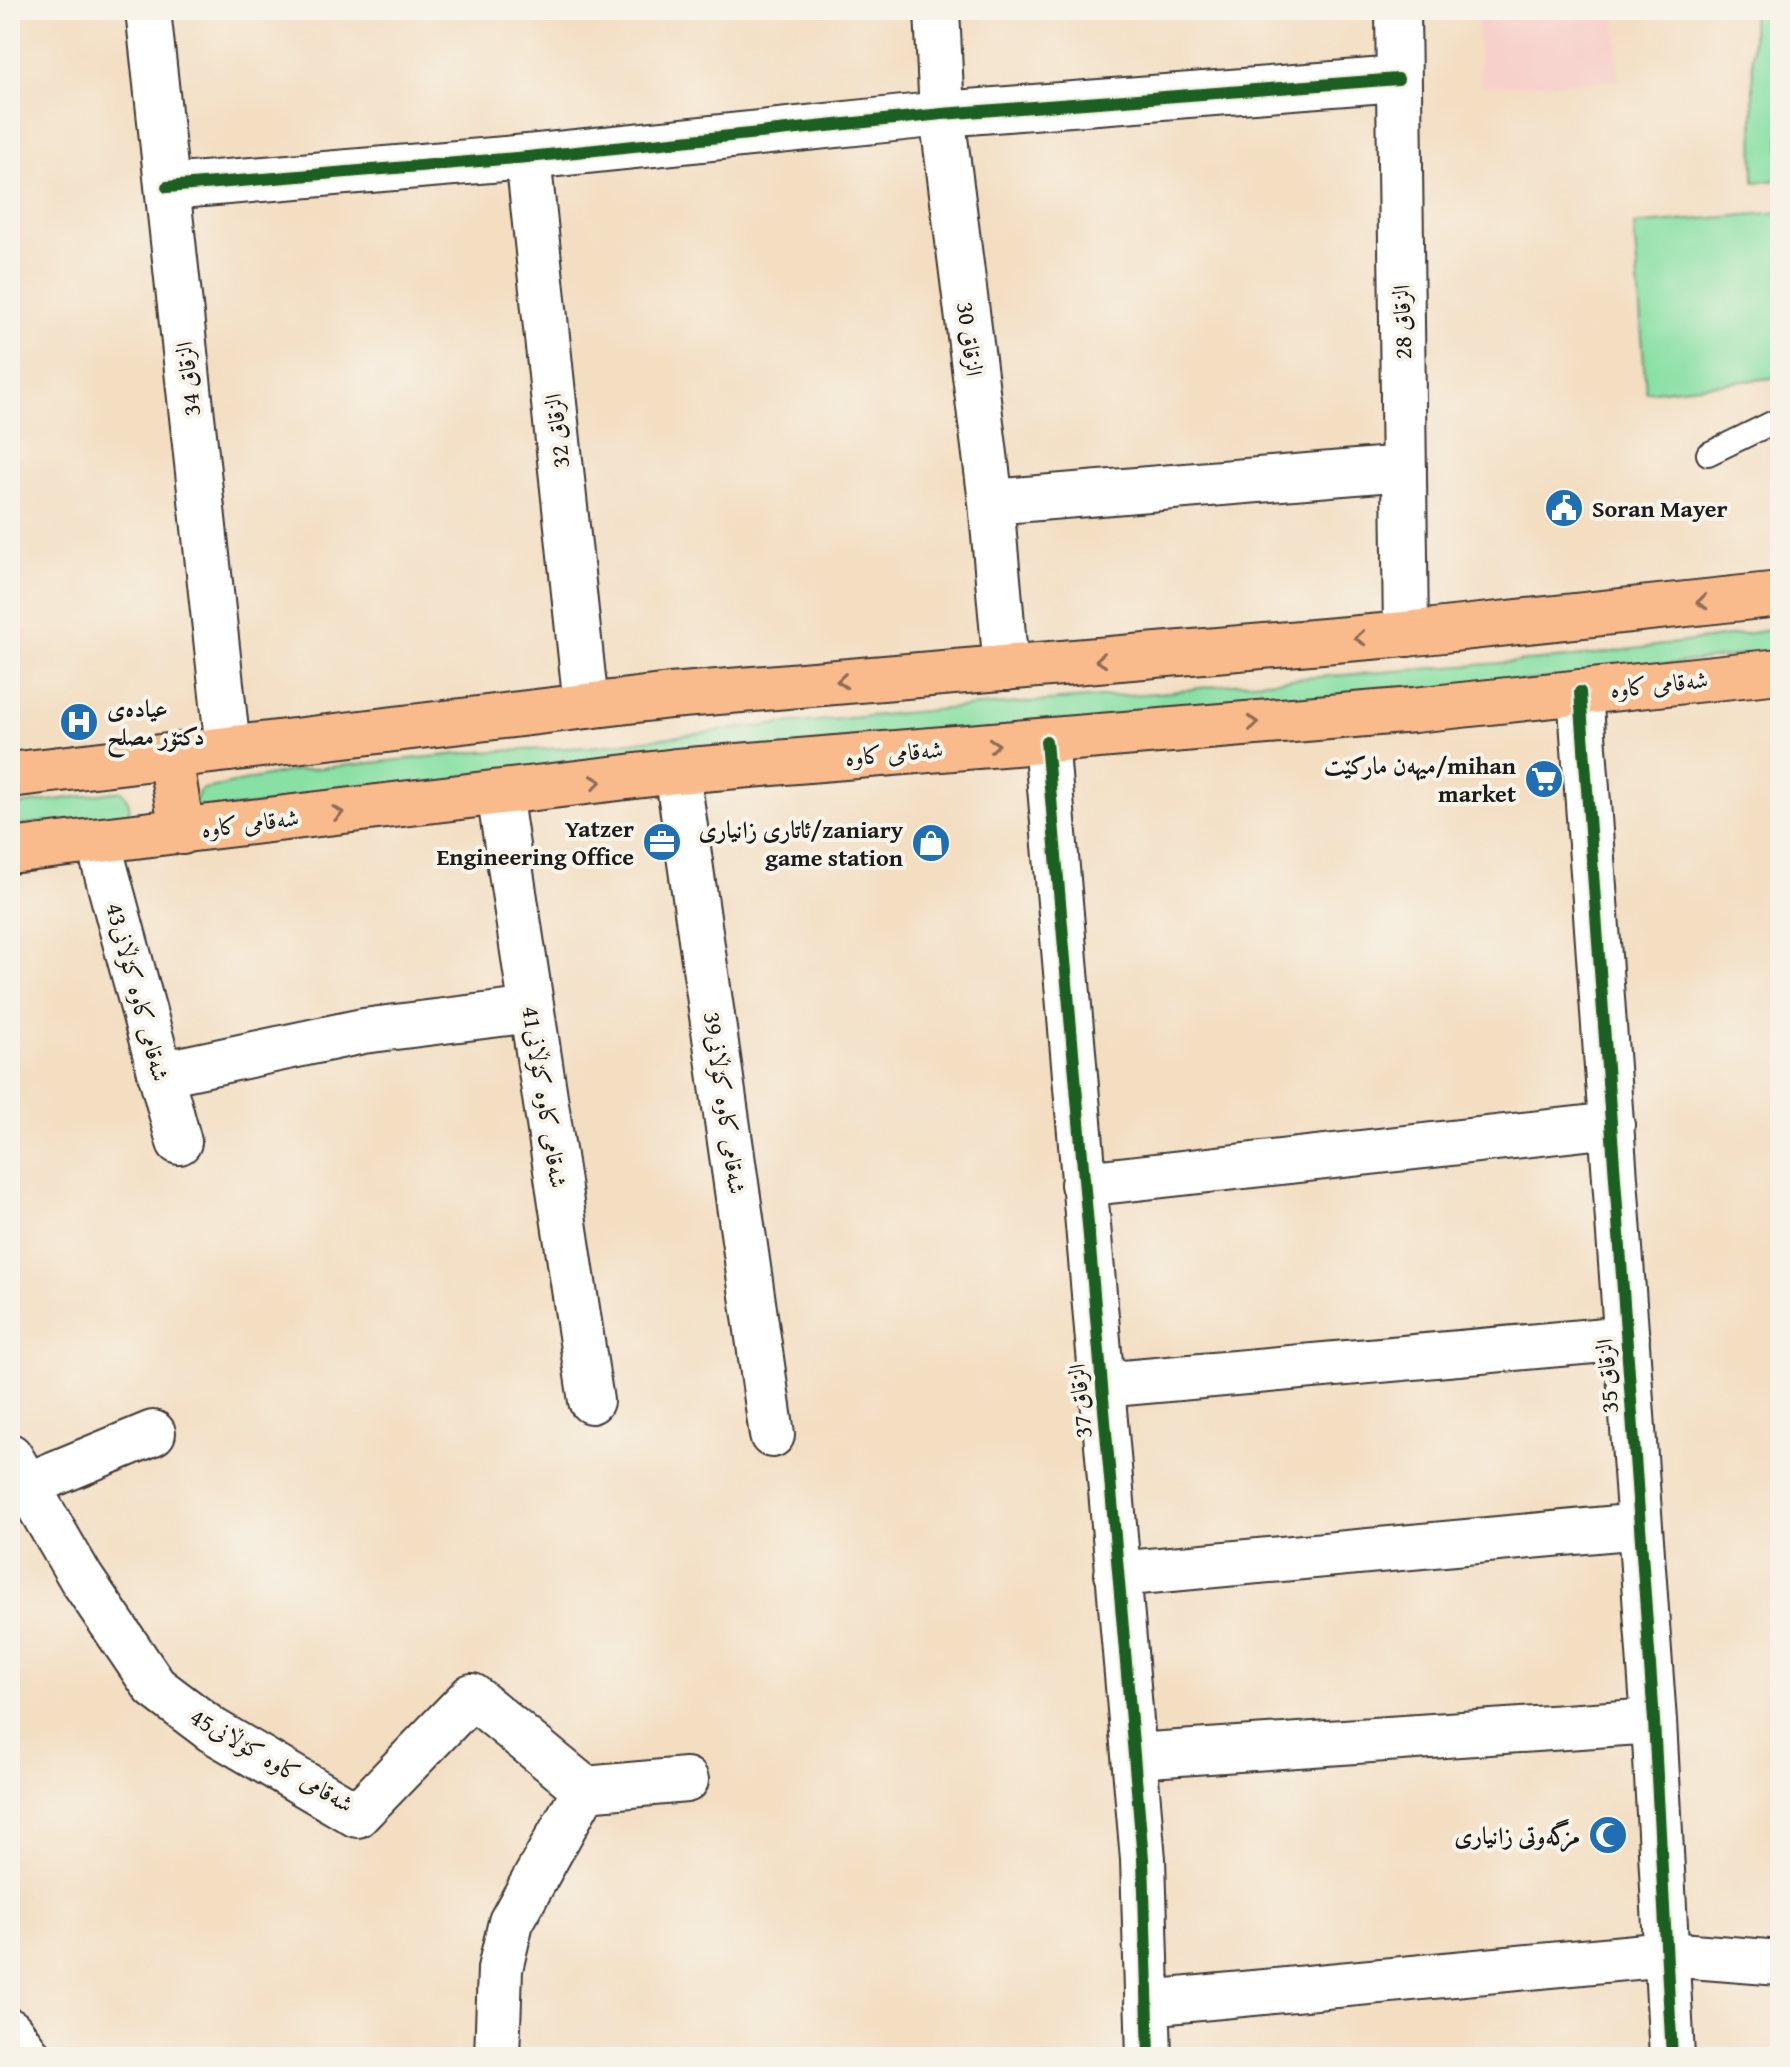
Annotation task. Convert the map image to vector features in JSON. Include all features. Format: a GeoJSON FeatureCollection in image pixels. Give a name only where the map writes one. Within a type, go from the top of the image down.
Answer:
{"type":"FeatureCollection","features":[{"type":"Feature","properties":{"kind":"main road"},"geometry":{"type":"LineString","coordinates":[[10,775],[670,696],[1406,634],[1780,594]]}},
{"type":"Feature","properties":{"kind":"main road","name":"شەقامی کاوە"},"geometry":{"type":"LineString","coordinates":[[10,851],[677,771],[1398,711],[1780,671]]}},
{"type":"Feature","properties":{"kind":"main road"},"geometry":{"type":"LineString","coordinates":[[170,756],[182,832]]}},
{"type":"Feature","properties":{"kind":"street","name":"الزقاق 34"},"geometry":{"type":"LineString","coordinates":[[148,10],[228,749]]}},
{"type":"Feature","properties":{"kind":"street","name":"الزقاق 30"},"geometry":{"type":"LineString","coordinates":[[937,10],[942,114],[991,502],[1006,668]]}},
{"type":"Feature","properties":{"kind":"street","name":"الزقاق 28"},"geometry":{"type":"LineString","coordinates":[[1398,10],[1406,634]]}},
{"type":"Feature","properties":{"kind":"street"},"geometry":{"type":"LineString","coordinates":[[167,187],[528,157],[942,114],[1398,79]]}},
{"type":"Feature","properties":{"kind":"street","name":"الزقاق 32"},"geometry":{"type":"LineString","coordinates":[[528,157],[586,706]]}},
{"type":"Feature","properties":{"kind":"street"},"geometry":{"type":"LineString","coordinates":[[991,502],[1404,468]]}},
{"type":"Feature","properties":{"kind":"street","name":"الزقاق 35"},"geometry":{"type":"LineString","coordinates":[[1580,692],[1654,1721],[1672,2057]]}},
{"type":"Feature","properties":{"kind":"street","name":"الزقاق 37"},"geometry":{"type":"LineString","coordinates":[[1046,741],[1143,1859],[1149,2057]]}},
{"type":"Feature","properties":{"kind":"street","name":"شەقامی کاوە کۆڵانی39"},"geometry":{"type":"LineString","coordinates":[[677,771],[772,1435]]}},
{"type":"Feature","properties":{"kind":"street","name":"شەقامی کاوە کۆڵانی41"},"geometry":{"type":"LineString","coordinates":[[499,793],[591,1401]]}},
{"type":"Feature","properties":{"kind":"street","name":"شەقامی کاوە کۆڵانی43"},"geometry":{"type":"LineString","coordinates":[[98,841],[179,1142]]}},
{"type":"Feature","properties":{"kind":"street"},"geometry":{"type":"LineString","coordinates":[[160,1074],[363,1031],[532,1010]]}},
{"type":"Feature","properties":{"kind":"street"},"geometry":{"type":"LineString","coordinates":[[1083,1184],[1612,1125]]}},
{"type":"Feature","properties":{"kind":"street"},"geometry":{"type":"LineString","coordinates":[[1101,1385],[1627,1338]]}},
{"type":"Feature","properties":{"kind":"street"},"geometry":{"type":"LineString","coordinates":[[19,1471],[153,1433]]}},
{"type":"Feature","properties":{"kind":"street","name":"شەقامی کاوە کۆڵانی45"},"geometry":{"type":"LineString","coordinates":[[19,1471],[81,1578],[155,1687],[212,1730],[363,1830],[472,1696],[585,1789]]}},
{"type":"Feature","properties":{"kind":"street"},"geometry":{"type":"LineString","coordinates":[[1117,1574],[1640,1526]]}},
{"type":"Feature","properties":{"kind":"street"},"geometry":{"type":"LineString","coordinates":[[1134,1756],[1654,1721]]}},
{"type":"Feature","properties":{"kind":"street"},"geometry":{"type":"LineString","coordinates":[[497,2057],[500,1969],[511,1922],[585,1789],[686,1780]]}},
{"type":"Feature","properties":{"kind":"street"},"geometry":{"type":"LineString","coordinates":[[1147,2003],[1667,1954],[1780,1963]]}},
{"type":"Feature","properties":{"kind":"street"},"geometry":{"type":"LineString","coordinates":[[10,2031],[29,2057]]}},
{"type":"Feature","properties":{"kind":"lane"},"geometry":{"type":"LineString","coordinates":[[1708,454],[1780,419]]}},
{"type":"Feature","properties":{"kind":"shaded area"},"geometry":{"type":"Polygon","coordinates":[[[1477,10],[1616,10],[1619,80],[1480,86],[1477,10]]]}},
{"type":"Feature","properties":{"kind":"green space"},"geometry":{"type":"Polygon","coordinates":[[[1752,10],[1780,10],[1780,180],[1754,182],[1752,10]]]}},
{"type":"Feature","properties":{"kind":"green space"},"geometry":{"type":"Polygon","coordinates":[[[1780,212],[1780,377],[1646,392],[1634,225],[1780,212]]]}},
{"type":"Feature","properties":{"kind":"green space"},"geometry":{"type":"Polygon","coordinates":[[[1780,629],[1780,650],[1567,677],[200,811],[194,804],[200,790],[291,771],[479,752],[589,747],[742,728],[967,707],[1568,658],[1780,629]]]}},
{"type":"Feature","properties":{"kind":"green space"},"geometry":{"type":"Polygon","coordinates":[[[122,791],[129,803],[129,815],[10,826],[10,806],[122,791]]]}},
{"type":"Feature","properties":{"kind":"cycle path"},"geometry":{"type":"LineString","coordinates":[[167,187],[528,157],[942,114],[1398,79]]}},
{"type":"Feature","properties":{"kind":"cycle path"},"geometry":{"type":"LineString","coordinates":[[1580,692],[1654,1721],[1672,2057]]}},
{"type":"Feature","properties":{"kind":"cycle path"},"geometry":{"type":"LineString","coordinates":[[1046,741],[1143,1859],[1149,2057]]}},
{"type":"Feature","properties":{"kind":"place","name":"Soran Mayer"},"geometry":{"type":"Point","coordinates":[1564,508]}},
{"type":"Feature","properties":{"kind":"place","name":"عیادەی دکتۆر مصلح"},"geometry":{"type":"Point","coordinates":[79,722]}},
{"type":"Feature","properties":{"kind":"place","name":"میهەن مارکێت/mihan market"},"geometry":{"type":"Point","coordinates":[1544,779]}},
{"type":"Feature","properties":{"kind":"place","name":"Yatzer Engineering Office"},"geometry":{"type":"Point","coordinates":[662,842]}},
{"type":"Feature","properties":{"kind":"place","name":"ئاتاری زانیاری/zaniary game station"},"geometry":{"type":"Point","coordinates":[931,843]}},
{"type":"Feature","properties":{"kind":"place","name":"مزگەوتی زانیاری"},"geometry":{"type":"Point","coordinates":[1608,1835]}}]}
